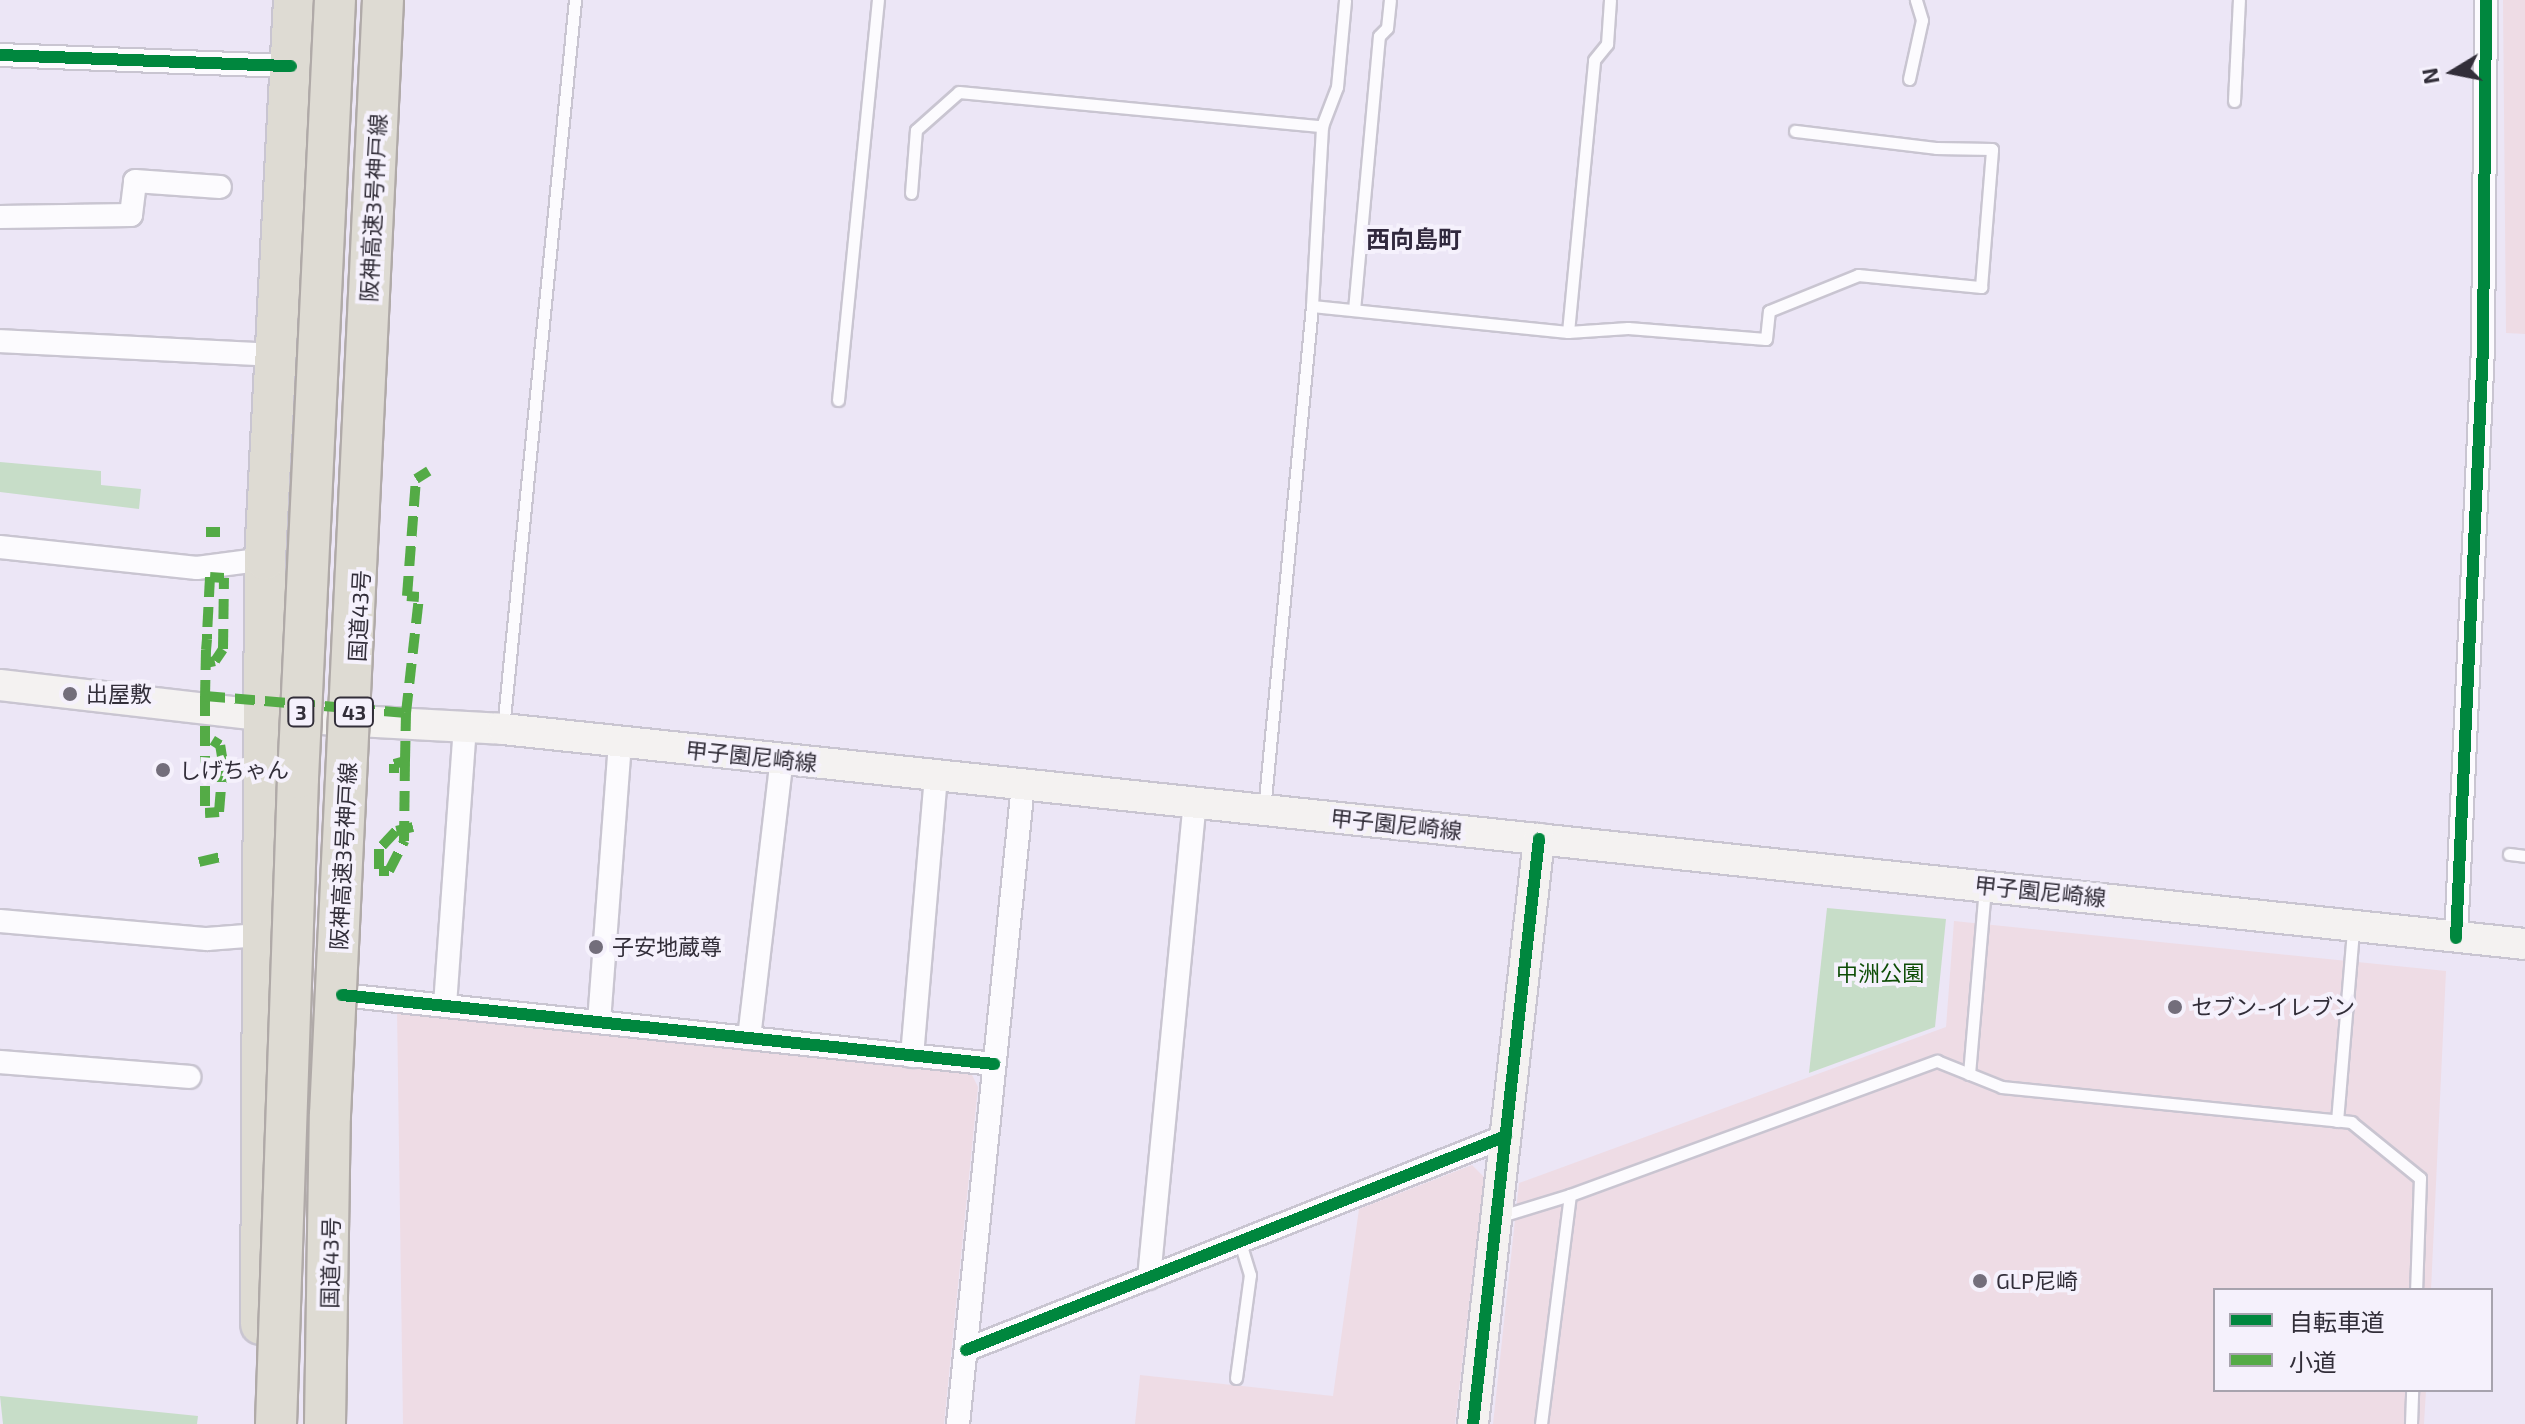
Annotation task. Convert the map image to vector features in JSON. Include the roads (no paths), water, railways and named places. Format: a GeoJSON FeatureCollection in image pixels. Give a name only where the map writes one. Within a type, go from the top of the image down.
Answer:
{"type":"FeatureCollection","features":[{"type":"Feature","properties":{"kind":"highway"},"geometry":{"type":"LineString","coordinates":[[262,1424],[259,935],[266,716],[265,559],[294,0]]}},
{"type":"Feature","properties":{"kind":"highway","name":"3"},"geometry":{"type":"LineString","coordinates":[[276,1424],[296,809],[335,0]]}},
{"type":"Feature","properties":{"kind":"highway","name":"国道43号"},"geometry":{"type":"LineString","coordinates":[[327,1424],[334,1109],[342,995],[386,0]]}},
{"type":"Feature","properties":{"kind":"highway","name":"阪神高速3号神戸線"},"geometry":{"type":"LineString","coordinates":[[327,1424],[330,1115],[386,0]]}},
{"type":"Feature","properties":{"kind":"main road","name":"甲子園尼崎線"},"geometry":{"type":"LineString","coordinates":[[0,685],[266,716],[354,718],[503,729],[2525,944]]}},
{"type":"Feature","properties":{"kind":"main road"},"geometry":{"type":"LineString","coordinates":[[1473,1424],[1539,839]]}},
{"type":"Feature","properties":{"kind":"street"},"geometry":{"type":"LineString","coordinates":[[2456,938],[2483,348],[2486,0]]}},
{"type":"Feature","properties":{"kind":"street"},"geometry":{"type":"LineString","coordinates":[[0,55],[291,66]]}},
{"type":"Feature","properties":{"kind":"street"},"geometry":{"type":"LineString","coordinates":[[0,217],[131,215],[135,181],[220,187]]}},
{"type":"Feature","properties":{"kind":"street"},"geometry":{"type":"LineString","coordinates":[[0,341],[275,355]]}},
{"type":"Feature","properties":{"kind":"street"},"geometry":{"type":"LineString","coordinates":[[0,547],[197,568],[265,559]]}},
{"type":"Feature","properties":{"kind":"street"},"geometry":{"type":"LineString","coordinates":[[445,1005],[465,726]]}},
{"type":"Feature","properties":{"kind":"street"},"geometry":{"type":"LineString","coordinates":[[599,1022],[620,742]]}},
{"type":"Feature","properties":{"kind":"street"},"geometry":{"type":"LineString","coordinates":[[749,1038],[782,759]]}},
{"type":"Feature","properties":{"kind":"street"},"geometry":{"type":"LineString","coordinates":[[912,1056],[936,775]]}},
{"type":"Feature","properties":{"kind":"street"},"geometry":{"type":"LineString","coordinates":[[958,1424],[1023,785]]}},
{"type":"Feature","properties":{"kind":"street"},"geometry":{"type":"LineString","coordinates":[[1149,1278],[1195,804]]}},
{"type":"Feature","properties":{"kind":"street"},"geometry":{"type":"LineString","coordinates":[[0,921],[207,939],[259,935]]}},
{"type":"Feature","properties":{"kind":"street"},"geometry":{"type":"LineString","coordinates":[[342,995],[994,1064]]}},
{"type":"Feature","properties":{"kind":"street"},"geometry":{"type":"LineString","coordinates":[[0,1062],[189,1077]]}},
{"type":"Feature","properties":{"kind":"street"},"geometry":{"type":"LineString","coordinates":[[966,1350],[1506,1136]]}},
{"type":"Feature","properties":{"kind":"lane"},"geometry":{"type":"LineString","coordinates":[[503,729],[575,0]]}},
{"type":"Feature","properties":{"kind":"lane"},"geometry":{"type":"LineString","coordinates":[[838,400],[878,0]]}},
{"type":"Feature","properties":{"kind":"lane"},"geometry":{"type":"LineString","coordinates":[[1264,811],[1312,306],[1322,126],[1337,87],[1345,0]]}},
{"type":"Feature","properties":{"kind":"lane"},"geometry":{"type":"LineString","coordinates":[[1354,310],[1379,36],[1387,28],[1390,0]]}},
{"type":"Feature","properties":{"kind":"lane"},"geometry":{"type":"LineString","coordinates":[[1568,332],[1594,60],[1607,44],[1610,0]]}},
{"type":"Feature","properties":{"kind":"lane"},"geometry":{"type":"LineString","coordinates":[[1909,79],[1922,20],[1916,0]]}},
{"type":"Feature","properties":{"kind":"lane"},"geometry":{"type":"LineString","coordinates":[[2234,101],[2239,0]]}},
{"type":"Feature","properties":{"kind":"lane"},"geometry":{"type":"LineString","coordinates":[[911,193],[916,130],[959,92],[1322,126]]}},
{"type":"Feature","properties":{"kind":"lane"},"geometry":{"type":"LineString","coordinates":[[1312,306],[1568,332],[1628,328],[1766,339],[1769,311],[1858,275],[1981,287],[1992,149],[1936,148],[1795,131]]}},
{"type":"Feature","properties":{"kind":"lane"},"geometry":{"type":"LineString","coordinates":[[2509,854],[2525,856]]}},
{"type":"Feature","properties":{"kind":"lane"},"geometry":{"type":"LineString","coordinates":[[1969,1074],[1985,885]]}},
{"type":"Feature","properties":{"kind":"lane"},"geometry":{"type":"LineString","coordinates":[[2337,1121],[2353,924]]}},
{"type":"Feature","properties":{"kind":"lane"},"geometry":{"type":"LineString","coordinates":[[1497,1217],[1570,1195],[1937,1061],[2002,1087],[2351,1122],[2420,1178],[2416,1288]]}},
{"type":"Feature","properties":{"kind":"lane"},"geometry":{"type":"LineString","coordinates":[[1541,1424],[1570,1195]]}},
{"type":"Feature","properties":{"kind":"lane"},"geometry":{"type":"LineString","coordinates":[[1236,1378],[1250,1275],[1240,1242]]}},
{"type":"Feature","properties":{"kind":"lane"},"geometry":{"type":"LineString","coordinates":[[2411,1424],[2412,1392]]}},
{"type":"Feature","properties":{"kind":"place","name":"出屋敷"},"geometry":{"type":"Point","coordinates":[70,694]}},
{"type":"Feature","properties":{"kind":"place","name":"しげちゃん"},"geometry":{"type":"Point","coordinates":[163,770]}},
{"type":"Feature","properties":{"kind":"place","name":"子安地蔵尊"},"geometry":{"type":"Point","coordinates":[596,947]}},
{"type":"Feature","properties":{"kind":"place","name":"セブン-イレブン"},"geometry":{"type":"Point","coordinates":[2175,1007]}},
{"type":"Feature","properties":{"kind":"place","name":"GLP尼崎"},"geometry":{"type":"Point","coordinates":[1980,1281]}},
{"type":"Feature","properties":{"kind":"district","name":"西向島町"},"geometry":{"type":"Point","coordinates":[1414,239]}},
{"type":"Feature","properties":{"kind":"park label","name":"中洲公園"},"geometry":{"type":"Point","coordinates":[1880,973]}}]}
